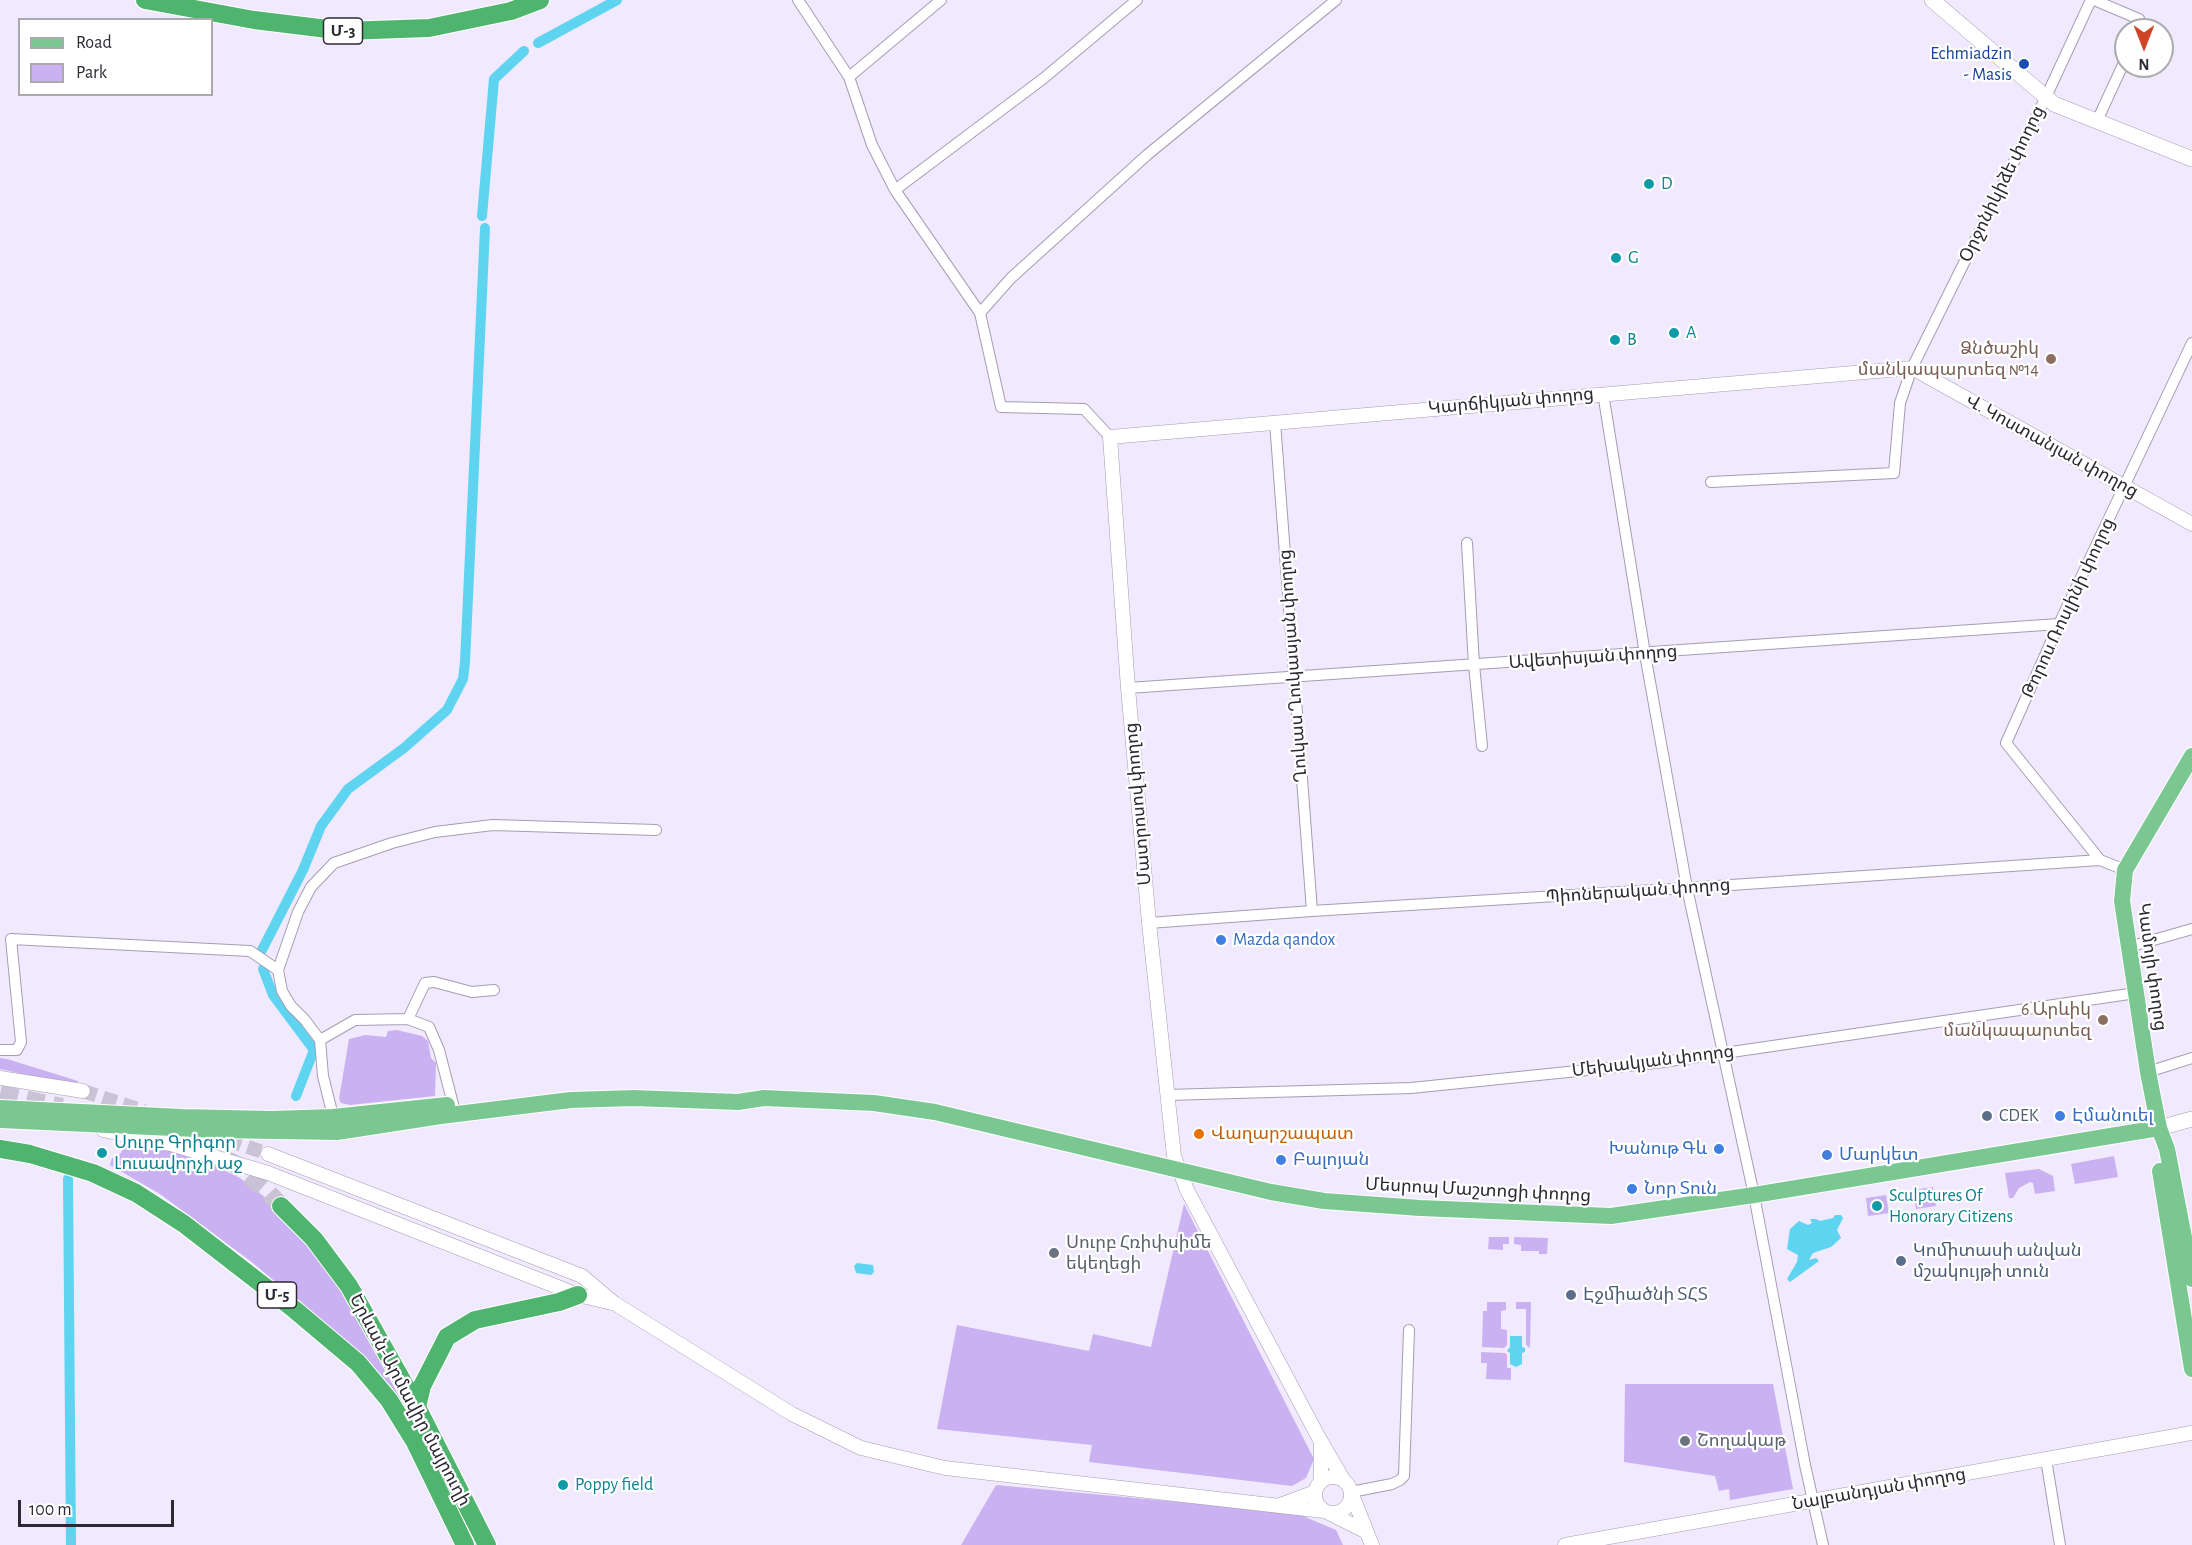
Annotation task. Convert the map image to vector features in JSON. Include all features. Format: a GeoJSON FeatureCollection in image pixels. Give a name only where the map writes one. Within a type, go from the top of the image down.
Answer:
{"type":"FeatureCollection","features":[{"type":"Feature","properties":{"kind":"highway","name":"Մ-3"},"geometry":{"type":"LineString","coordinates":[[145,0],[254,20],[344,31],[429,28],[511,11],[540,0]]}},
{"type":"Feature","properties":{"kind":"highway","name":"Երևան-Արմավիր մայրուղի"},"geometry":{"type":"LineString","coordinates":[[0,1149],[30,1154],[93,1173],[136,1193],[184,1224],[304,1317],[358,1364],[389,1400],[415,1442],[465,1545]]}},
{"type":"Feature","properties":{"kind":"highway","name":"Երևան-Արմավիր մայրուղի"},"geometry":{"type":"LineString","coordinates":[[281,1206],[314,1239],[349,1286],[417,1407],[486,1545]]}},
{"type":"Feature","properties":{"kind":"highway"},"geometry":{"type":"LineString","coordinates":[[417,1407],[422,1386],[447,1337],[475,1320],[559,1302],[579,1295]]}},
{"type":"Feature","properties":{"kind":"main road"},"geometry":{"type":"LineString","coordinates":[[1932,0],[2054,104],[2192,159]]}},
{"type":"Feature","properties":{"kind":"main road","name":"Կամոյի փողոց"},"geometry":{"type":"LineString","coordinates":[[2159,1128],[2148,1072],[2122,901],[2125,870],[2192,756]]}},
{"type":"Feature","properties":{"kind":"main road"},"geometry":{"type":"LineString","coordinates":[[0,1108],[182,1118],[271,1119],[335,1125],[453,1104],[587,1090],[632,1089],[745,1094],[764,1098]]}},
{"type":"Feature","properties":{"kind":"main road"},"geometry":{"type":"LineString","coordinates":[[0,1120],[215,1130],[335,1125],[452,1115],[571,1101],[634,1098],[738,1102],[764,1098]]}},
{"type":"Feature","properties":{"kind":"main road","name":"Մեսրոպ Մաշտոցի փողոց"},"geometry":{"type":"LineString","coordinates":[[764,1098],[874,1103],[935,1112],[1271,1192],[1324,1201],[1611,1216],[1754,1196],[2159,1128],[2192,1119]]}},
{"type":"Feature","properties":{"kind":"main road"},"geometry":{"type":"LineString","coordinates":[[2159,1128],[2167,1149],[2192,1279]]}},
{"type":"Feature","properties":{"kind":"main road"},"geometry":{"type":"LineString","coordinates":[[2159,1128],[2157,1151],[2192,1369]]}},
{"type":"Feature","properties":{"kind":"street"},"geometry":{"type":"LineString","coordinates":[[798,0],[849,77],[872,145],[895,189],[980,313],[1001,407],[1084,409],[1110,437]]}},
{"type":"Feature","properties":{"kind":"street"},"geometry":{"type":"LineString","coordinates":[[849,77],[941,0]]}},
{"type":"Feature","properties":{"kind":"street"},"geometry":{"type":"LineString","coordinates":[[895,189],[1044,78],[1137,0]]}},
{"type":"Feature","properties":{"kind":"street"},"geometry":{"type":"LineString","coordinates":[[2092,0],[2137,18]]}},
{"type":"Feature","properties":{"kind":"street","name":"Օրջոնիկիձե փողոց"},"geometry":{"type":"LineString","coordinates":[[1711,482],[1894,473],[1900,403],[1912,368],[2092,0]]}},
{"type":"Feature","properties":{"kind":"street"},"geometry":{"type":"LineString","coordinates":[[980,313],[1011,278],[1147,155],[1333,1]]}},
{"type":"Feature","properties":{"kind":"street"},"geometry":{"type":"LineString","coordinates":[[2097,121],[2117,78]]}},
{"type":"Feature","properties":{"kind":"street","name":"Թորոս Ռոսլինի փողոց"},"geometry":{"type":"LineString","coordinates":[[2100,860],[2006,743],[2059,624],[2192,343]]}},
{"type":"Feature","properties":{"kind":"street","name":"Կարճիկյան փողոց"},"geometry":{"type":"LineString","coordinates":[[1110,437],[1912,368]]}},
{"type":"Feature","properties":{"kind":"street","name":"Վ. Կոստանյան փողոց"},"geometry":{"type":"LineString","coordinates":[[1912,368],[2192,524]]}},
{"type":"Feature","properties":{"kind":"street"},"geometry":{"type":"LineString","coordinates":[[1603,393],[1645,654],[1687,888],[1754,1196],[1804,1465],[1814,1501],[1822,1545]]}},
{"type":"Feature","properties":{"kind":"street","name":"Ղուկաս Ղուկասյան փողոց"},"geometry":{"type":"LineString","coordinates":[[1275,422],[1312,910]]}},
{"type":"Feature","properties":{"kind":"street","name":"Մատրոսով փողոց"},"geometry":{"type":"LineString","coordinates":[[1110,437],[1128,688],[1149,923],[1174,1156],[1187,1190],[1321,1442],[1347,1486],[1372,1545]]}},
{"type":"Feature","properties":{"kind":"street"},"geometry":{"type":"LineString","coordinates":[[1467,543],[1474,665],[1482,746]]}},
{"type":"Feature","properties":{"kind":"street","name":"Ավետիսյան փողոց"},"geometry":{"type":"LineString","coordinates":[[1128,688],[2059,624]]}},
{"type":"Feature","properties":{"kind":"street"},"geometry":{"type":"LineString","coordinates":[[335,1125],[323,1076],[320,1040],[291,1006],[282,991],[279,970],[298,912],[311,888],[334,862],[424,835],[493,825],[656,830]]}},
{"type":"Feature","properties":{"kind":"street","name":"Պիոներական փողոց"},"geometry":{"type":"LineString","coordinates":[[1149,923],[1312,910],[2100,860],[2125,870]]}},
{"type":"Feature","properties":{"kind":"street"},"geometry":{"type":"LineString","coordinates":[[2129,947],[2192,929]]}},
{"type":"Feature","properties":{"kind":"street"},"geometry":{"type":"LineString","coordinates":[[0,1050],[17,1050],[21,1042],[11,939],[250,951],[279,970]]}},
{"type":"Feature","properties":{"kind":"street"},"geometry":{"type":"LineString","coordinates":[[408,1019],[425,983],[434,982],[472,992],[494,990]]}},
{"type":"Feature","properties":{"kind":"street","name":"Մեխակյան փողոց"},"geometry":{"type":"LineString","coordinates":[[1167,1095],[1411,1088],[1656,1063],[2136,993]]}},
{"type":"Feature","properties":{"kind":"street"},"geometry":{"type":"LineString","coordinates":[[320,1040],[355,1020],[408,1019],[429,1027],[439,1050],[453,1104]]}},
{"type":"Feature","properties":{"kind":"street"},"geometry":{"type":"LineString","coordinates":[[2148,1072],[2192,1058]]}},
{"type":"Feature","properties":{"kind":"street"},"geometry":{"type":"LineString","coordinates":[[0,1078],[84,1091]]}},
{"type":"Feature","properties":{"kind":"street"},"geometry":{"type":"LineString","coordinates":[[73,1124],[174,1145],[268,1173],[579,1295],[614,1303]]}},
{"type":"Feature","properties":{"kind":"street"},"geometry":{"type":"LineString","coordinates":[[268,1154],[582,1276],[614,1303],[792,1414],[861,1448],[945,1468],[1327,1512],[1340,1511],[1345,1508],[1351,1498],[1347,1486]]}},
{"type":"Feature","properties":{"kind":"street"},"geometry":{"type":"LineString","coordinates":[[1275,1507],[1318,1487],[1332,1477],[1347,1486],[1392,1484],[1404,1476],[1409,1330]]}},
{"type":"Feature","properties":{"kind":"street","name":"Նալբանդյան փողոց"},"geometry":{"type":"LineString","coordinates":[[1565,1545],[2192,1433]]}},
{"type":"Feature","properties":{"kind":"street"},"geometry":{"type":"LineString","coordinates":[[1321,1442],[1316,1503],[1327,1512],[1365,1531]]}},
{"type":"Feature","properties":{"kind":"street"},"geometry":{"type":"LineString","coordinates":[[2046,1459],[2060,1545]]}},
{"type":"Feature","properties":{"kind":"green space"},"geometry":{"type":"Polygon","coordinates":[[[397,1030],[422,1036],[428,1041],[431,1058],[436,1063],[435,1096],[350,1105],[341,1103],[339,1099],[349,1039],[365,1035],[386,1037],[388,1031],[397,1030]]]}},
{"type":"Feature","properties":{"kind":"green space"},"geometry":{"type":"Polygon","coordinates":[[[0,1058],[78,1081],[76,1086],[0,1069],[0,1058]]]}},
{"type":"Feature","properties":{"kind":"green space"},"geometry":{"type":"Polygon","coordinates":[[[131,1139],[191,1154],[240,1178],[274,1204],[312,1249],[351,1304],[389,1364],[480,1545],[472,1545],[411,1426],[326,1325],[253,1263],[160,1194],[110,1165],[112,1158],[121,1153],[131,1139]]]}},
{"type":"Feature","properties":{"kind":"green space"},"geometry":{"type":"Polygon","coordinates":[[[2114,1156],[2118,1177],[2075,1184],[2071,1164],[2114,1156]]]}},
{"type":"Feature","properties":{"kind":"green space"},"geometry":{"type":"Polygon","coordinates":[[[2039,1169],[2053,1176],[2055,1191],[2035,1194],[2033,1183],[2030,1182],[2019,1188],[2013,1198],[2009,1198],[2005,1173],[2039,1169]]]}},
{"type":"Feature","properties":{"kind":"green space"},"geometry":{"type":"Polygon","coordinates":[[[1933,1187],[1936,1206],[1916,1209],[1913,1190],[1933,1187]]]}},
{"type":"Feature","properties":{"kind":"green space"},"geometry":{"type":"Polygon","coordinates":[[[1886,1195],[1889,1213],[1868,1216],[1866,1198],[1886,1195]]]}},
{"type":"Feature","properties":{"kind":"green space"},"geometry":{"type":"Polygon","coordinates":[[[1184,1204],[1314,1459],[1306,1478],[1292,1486],[1089,1462],[1092,1445],[937,1429],[957,1325],[1089,1351],[1093,1334],[1151,1347],[1184,1204]]]}},
{"type":"Feature","properties":{"kind":"green space"},"geometry":{"type":"Polygon","coordinates":[[[1489,1237],[1509,1237],[1509,1244],[1503,1244],[1503,1250],[1488,1249],[1489,1237]]]}},
{"type":"Feature","properties":{"kind":"green space"},"geometry":{"type":"Polygon","coordinates":[[[1514,1237],[1548,1238],[1547,1254],[1539,1254],[1539,1251],[1521,1251],[1521,1245],[1514,1244],[1514,1237]]]}},
{"type":"Feature","properties":{"kind":"green space"},"geometry":{"type":"Polygon","coordinates":[[[1487,1302],[1506,1302],[1506,1310],[1501,1311],[1501,1329],[1507,1330],[1507,1345],[1504,1348],[1482,1347],[1483,1311],[1487,1311],[1487,1302]]]}},
{"type":"Feature","properties":{"kind":"green space"},"geometry":{"type":"Polygon","coordinates":[[[1516,1302],[1531,1302],[1530,1348],[1526,1345],[1526,1309],[1516,1309],[1516,1302]]]}},
{"type":"Feature","properties":{"kind":"green space"},"geometry":{"type":"Polygon","coordinates":[[[1481,1352],[1505,1353],[1507,1368],[1511,1368],[1511,1380],[1486,1379],[1487,1363],[1481,1363],[1481,1352]]]}},
{"type":"Feature","properties":{"kind":"green space"},"geometry":{"type":"Polygon","coordinates":[[[1625,1384],[1773,1384],[1793,1489],[1730,1500],[1729,1489],[1719,1491],[1715,1476],[1624,1462],[1625,1384]]]}},
{"type":"Feature","properties":{"kind":"green space"},"geometry":{"type":"Polygon","coordinates":[[[996,1485],[1296,1513],[1336,1530],[1343,1545],[961,1545],[996,1485]]]}},
{"type":"Feature","properties":{"kind":"water"},"geometry":{"type":"Polygon","coordinates":[[[1835,1215],[1841,1215],[1843,1218],[1837,1230],[1841,1238],[1831,1247],[1813,1253],[1809,1260],[1816,1258],[1819,1261],[1790,1282],[1787,1279],[1797,1262],[1798,1255],[1787,1249],[1790,1229],[1799,1221],[1808,1225],[1812,1223],[1810,1219],[1820,1221],[1833,1218],[1835,1215]]]}},
{"type":"Feature","properties":{"kind":"water"},"geometry":{"type":"Polygon","coordinates":[[[857,1263],[873,1265],[874,1272],[871,1275],[856,1273],[854,1266],[857,1263]]]}},
{"type":"Feature","properties":{"kind":"water"},"geometry":{"type":"Polygon","coordinates":[[[1510,1336],[1522,1336],[1522,1347],[1525,1348],[1525,1352],[1522,1353],[1522,1364],[1516,1367],[1510,1364],[1510,1353],[1507,1351],[1510,1347],[1510,1336]]]}},
{"type":"Feature","properties":{"kind":"waterway"},"geometry":{"type":"LineString","coordinates":[[538,43],[617,0]]}},
{"type":"Feature","properties":{"kind":"waterway"},"geometry":{"type":"LineString","coordinates":[[482,216],[494,79],[524,51]]}},
{"type":"Feature","properties":{"kind":"waterway"},"geometry":{"type":"LineString","coordinates":[[262,950],[303,870],[321,826],[348,789],[404,748],[447,710],[463,679],[485,228]]}},
{"type":"Feature","properties":{"kind":"waterway"},"geometry":{"type":"LineString","coordinates":[[263,969],[273,995],[314,1050],[296,1096]]}},
{"type":"Feature","properties":{"kind":"waterway"},"geometry":{"type":"LineString","coordinates":[[68,1179],[71,1545]]}},
{"type":"Feature","properties":{"kind":"tunnel"},"geometry":{"type":"LineString","coordinates":[[83,1091],[144,1111]]}},
{"type":"Feature","properties":{"kind":"tunnel"},"geometry":{"type":"LineString","coordinates":[[0,1094],[62,1107]]}},
{"type":"Feature","properties":{"kind":"tunnel"},"geometry":{"type":"LineString","coordinates":[[208,1133],[268,1154]]}},
{"type":"Feature","properties":{"kind":"tunnel"},"geometry":{"type":"LineString","coordinates":[[227,1160],[266,1190],[281,1206]]}},
{"type":"Feature","properties":{"kind":"place","name":"Echmiadzin - Masis"},"geometry":{"type":"Point","coordinates":[2024,64]}},
{"type":"Feature","properties":{"kind":"place","name":"D"},"geometry":{"type":"Point","coordinates":[1649,184]}},
{"type":"Feature","properties":{"kind":"place","name":"G"},"geometry":{"type":"Point","coordinates":[1616,258]}},
{"type":"Feature","properties":{"kind":"place","name":"A"},"geometry":{"type":"Point","coordinates":[1674,333]}},
{"type":"Feature","properties":{"kind":"place","name":"B"},"geometry":{"type":"Point","coordinates":[1615,340]}},
{"type":"Feature","properties":{"kind":"place","name":"Ձնծաշիկ մանկապարտեզ №14"},"geometry":{"type":"Point","coordinates":[2051,359]}},
{"type":"Feature","properties":{"kind":"place","name":"Mazda qandox"},"geometry":{"type":"Point","coordinates":[1221,940]}},
{"type":"Feature","properties":{"kind":"place","name":"6 Արևիկ մանկապարտեզ"},"geometry":{"type":"Point","coordinates":[2103,1020]}},
{"type":"Feature","properties":{"kind":"place","name":"CDEK"},"geometry":{"type":"Point","coordinates":[1987,1116]}},
{"type":"Feature","properties":{"kind":"place","name":"Էմանուել"},"geometry":{"type":"Point","coordinates":[2060,1116]}},
{"type":"Feature","properties":{"kind":"place","name":"Վաղարշապատ"},"geometry":{"type":"Point","coordinates":[1199,1134]}},
{"type":"Feature","properties":{"kind":"place","name":"Խանութ Գև"},"geometry":{"type":"Point","coordinates":[1719,1149]}},
{"type":"Feature","properties":{"kind":"place","name":"Սուրբ Գրիգոր Լուսավորչի աջ"},"geometry":{"type":"Point","coordinates":[102,1153]}},
{"type":"Feature","properties":{"kind":"place","name":"Մարկետ"},"geometry":{"type":"Point","coordinates":[1827,1155]}},
{"type":"Feature","properties":{"kind":"place","name":"Բալոյան"},"geometry":{"type":"Point","coordinates":[1281,1160]}},
{"type":"Feature","properties":{"kind":"place","name":"Նոր Տուն"},"geometry":{"type":"Point","coordinates":[1632,1189]}},
{"type":"Feature","properties":{"kind":"place","name":"Sculptures Of Honorary Citizens"},"geometry":{"type":"Point","coordinates":[1877,1206]}},
{"type":"Feature","properties":{"kind":"place","name":"Սուրբ Հռիփսիմե եկեղեցի"},"geometry":{"type":"Point","coordinates":[1054,1253]}},
{"type":"Feature","properties":{"kind":"place","name":"Կոմիտասի անվան մշակույթի տուն"},"geometry":{"type":"Point","coordinates":[1901,1261]}},
{"type":"Feature","properties":{"kind":"place","name":"Էջմիածնի ՏՀՏ"},"geometry":{"type":"Point","coordinates":[1571,1295]}},
{"type":"Feature","properties":{"kind":"place","name":"Շողակաթ"},"geometry":{"type":"Point","coordinates":[1685,1441]}},
{"type":"Feature","properties":{"kind":"place","name":"Poppy field"},"geometry":{"type":"Point","coordinates":[563,1485]}}]}
